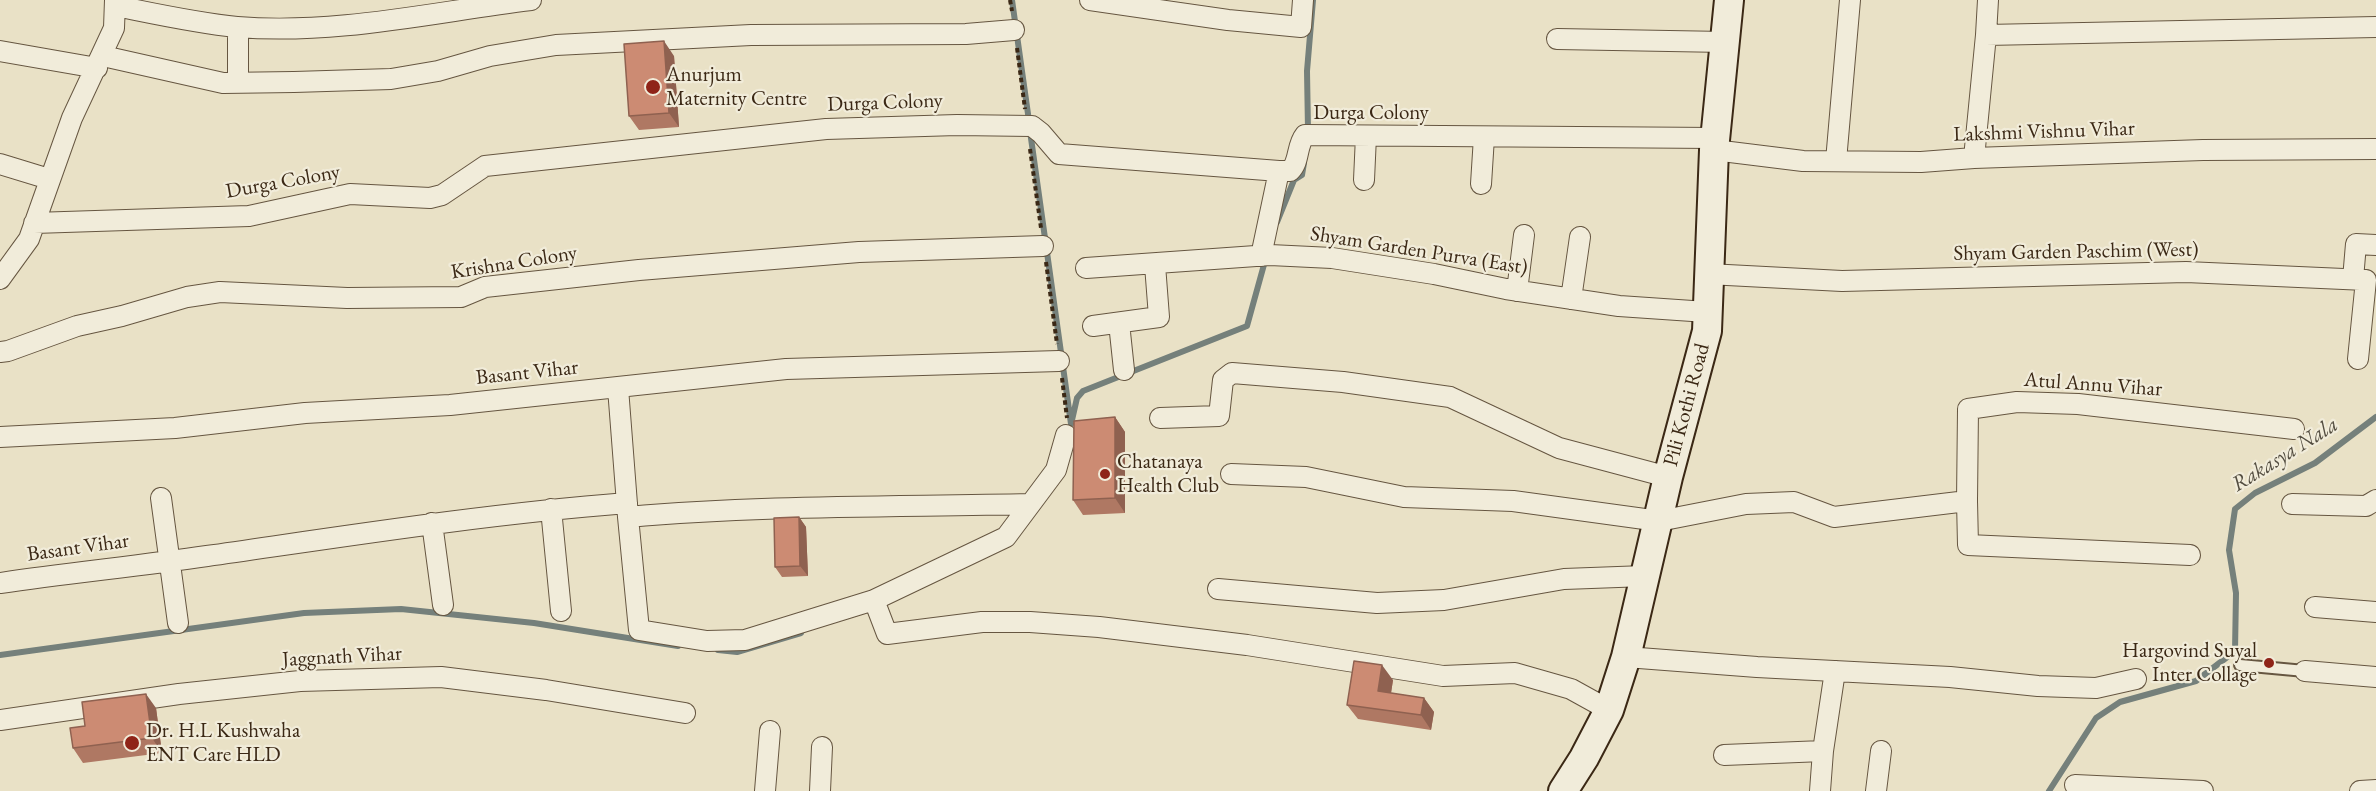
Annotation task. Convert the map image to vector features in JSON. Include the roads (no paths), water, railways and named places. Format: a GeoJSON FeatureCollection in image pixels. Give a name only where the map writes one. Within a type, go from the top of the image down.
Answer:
{"type":"FeatureCollection","features":[{"type":"Feature","properties":{"kind":"street"},"geometry":{"type":"LineString","coordinates":[[1,275],[29,239],[72,118],[114,28],[115,3],[196,22],[238,27],[333,27],[412,19],[531,0]]}},
{"type":"Feature","properties":{"kind":"street"},"geometry":{"type":"LineString","coordinates":[[1090,0],[1228,20],[1301,27],[1304,0]]}},
{"type":"Feature","properties":{"kind":"street","name":"Pili Kothi Road"},"geometry":{"type":"LineString","coordinates":[[1563,791],[1584,758],[1609,710],[1626,657],[1668,477],[1707,331],[1714,144],[1729,0]]}},
{"type":"Feature","properties":{"kind":"street"},"geometry":{"type":"LineString","coordinates":[[1836,161],[1850,0]]}},
{"type":"Feature","properties":{"kind":"street"},"geometry":{"type":"LineString","coordinates":[[1974,158],[1988,0]]}},
{"type":"Feature","properties":{"kind":"street"},"geometry":{"type":"LineString","coordinates":[[238,27],[238,83]]}},
{"type":"Feature","properties":{"kind":"street"},"geometry":{"type":"LineString","coordinates":[[1986,35],[2376,27]]}},
{"type":"Feature","properties":{"kind":"street"},"geometry":{"type":"LineString","coordinates":[[0,51],[100,62],[223,83],[238,83],[391,79],[438,71],[490,56],[556,45],[751,35],[966,34],[1014,30]]}},
{"type":"Feature","properties":{"kind":"street"},"geometry":{"type":"LineString","coordinates":[[1557,39],[1725,42]]}},
{"type":"Feature","properties":{"kind":"street","name":"Durga Colony"},"geometry":{"type":"LineString","coordinates":[[34,223],[249,216],[350,194],[430,198],[441,195],[484,166],[803,132],[957,124],[1027,125],[1041,133],[1059,154],[1279,171],[1290,171],[1295,167],[1300,142],[1305,135],[1484,137],[1714,144]]}},
{"type":"Feature","properties":{"kind":"street"},"geometry":{"type":"LineString","coordinates":[[1364,180],[1366,136]]}},
{"type":"Feature","properties":{"kind":"street"},"geometry":{"type":"LineString","coordinates":[[1481,184],[1484,137]]}},
{"type":"Feature","properties":{"kind":"street","name":"Lakshmi Vishnu Vihar"},"geometry":{"type":"LineString","coordinates":[[1714,144],[1803,161],[1922,162],[2203,150],[2376,149]]}},
{"type":"Feature","properties":{"kind":"street"},"geometry":{"type":"LineString","coordinates":[[0,164],[49,179]]}},
{"type":"Feature","properties":{"kind":"street"},"geometry":{"type":"LineString","coordinates":[[1261,256],[1279,171]]}},
{"type":"Feature","properties":{"kind":"street"},"geometry":{"type":"LineString","coordinates":[[1516,291],[1524,235]]}},
{"type":"Feature","properties":{"kind":"street"},"geometry":{"type":"LineString","coordinates":[[1571,299],[1580,237]]}},
{"type":"Feature","properties":{"kind":"street"},"geometry":{"type":"LineString","coordinates":[[2358,359],[2366,280],[2353,279],[2356,244],[2376,245]]}},
{"type":"Feature","properties":{"kind":"street","name":"Krishna Colony"},"geometry":{"type":"LineString","coordinates":[[0,352],[77,326],[122,316],[187,297],[220,292],[347,298],[461,297],[485,287],[639,270],[860,252],[1043,246]]}},
{"type":"Feature","properties":{"kind":"street","name":"Shyam Garden Purva (East)"},"geometry":{"type":"LineString","coordinates":[[1086,268],[1261,256],[1332,258],[1434,274],[1516,291],[1619,306],[1707,312]]}},
{"type":"Feature","properties":{"kind":"street"},"geometry":{"type":"LineString","coordinates":[[1093,326],[1159,317],[1155,265]]}},
{"type":"Feature","properties":{"kind":"street","name":"Shyam Garden Paschim (West)"},"geometry":{"type":"LineString","coordinates":[[1708,274],[1842,281],[2187,272],[2353,279]]}},
{"type":"Feature","properties":{"kind":"street"},"geometry":{"type":"LineString","coordinates":[[1119,323],[1124,370]]}},
{"type":"Feature","properties":{"kind":"street","name":"Basant Vihar"},"geometry":{"type":"LineString","coordinates":[[0,437],[175,428],[305,412],[450,405],[786,369],[1059,361]]}},
{"type":"Feature","properties":{"kind":"street"},"geometry":{"type":"LineString","coordinates":[[1160,418],[1219,416],[1223,380],[1232,373],[1344,382],[1450,397],[1559,448],[1668,477]]}},
{"type":"Feature","properties":{"kind":"street"},"geometry":{"type":"LineString","coordinates":[[618,388],[639,630],[707,641],[745,640],[874,600],[1006,537],[1017,526],[1030,504],[1056,470],[1066,435]]}},
{"type":"Feature","properties":{"kind":"street","name":"Atul Annu Vihar"},"geometry":{"type":"LineString","coordinates":[[1967,501],[1968,409],[2017,402],[2078,404],[2294,429]]}},
{"type":"Feature","properties":{"kind":"street"},"geometry":{"type":"LineString","coordinates":[[1231,474],[1306,477],[1404,497],[1513,501],[1659,520],[1746,504],[1794,502],[1834,517],[1967,501],[1968,545],[2190,555]]}},
{"type":"Feature","properties":{"kind":"street"},"geometry":{"type":"LineString","coordinates":[[161,498],[178,623]]}},
{"type":"Feature","properties":{"kind":"street"},"geometry":{"type":"LineString","coordinates":[[2292,504],[2366,506],[2376,500]]}},
{"type":"Feature","properties":{"kind":"street","name":"Basant Vihar"},"geometry":{"type":"LineString","coordinates":[[0,583],[432,523],[551,509],[691,511],[1030,504]]}},
{"type":"Feature","properties":{"kind":"street"},"geometry":{"type":"LineString","coordinates":[[551,509],[561,611]]}},
{"type":"Feature","properties":{"kind":"street"},"geometry":{"type":"LineString","coordinates":[[432,523],[443,605]]}},
{"type":"Feature","properties":{"kind":"street"},"geometry":{"type":"LineString","coordinates":[[1218,589],[1377,603],[1444,600],[1564,579],[1645,576]]}},
{"type":"Feature","properties":{"kind":"street"},"geometry":{"type":"LineString","coordinates":[[874,600],[887,634],[982,622],[1030,622],[1098,627],[1247,645],[1443,676],[1515,673],[1571,689],[1609,710]]}},
{"type":"Feature","properties":{"kind":"street"},"geometry":{"type":"LineString","coordinates":[[2314,607],[2376,612]]}},
{"type":"Feature","properties":{"kind":"street"},"geometry":{"type":"LineString","coordinates":[[1626,657],[1950,677],[2038,686],[2096,688],[2136,680]]}},
{"type":"Feature","properties":{"kind":"street"},"geometry":{"type":"LineString","coordinates":[[1820,791],[1823,751],[1835,671]]}},
{"type":"Feature","properties":{"kind":"street"},"geometry":{"type":"LineString","coordinates":[[2305,671],[2376,677]]}},
{"type":"Feature","properties":{"kind":"street","name":"Jaggnath Vihar"},"geometry":{"type":"LineString","coordinates":[[0,720],[179,694],[300,681],[441,676],[546,690],[685,713]]}},
{"type":"Feature","properties":{"kind":"street"},"geometry":{"type":"LineString","coordinates":[[765,791],[770,731]]}},
{"type":"Feature","properties":{"kind":"street"},"geometry":{"type":"LineString","coordinates":[[819,791],[822,747]]}},
{"type":"Feature","properties":{"kind":"street"},"geometry":{"type":"LineString","coordinates":[[1724,755],[1823,751]]}},
{"type":"Feature","properties":{"kind":"street"},"geometry":{"type":"LineString","coordinates":[[1876,791],[1881,751]]}},
{"type":"Feature","properties":{"kind":"street"},"geometry":{"type":"LineString","coordinates":[[2075,785],[2203,791]]}},
{"type":"Feature","properties":{"kind":"street"},"geometry":{"type":"LineString","coordinates":[[2360,791],[2376,790]]}},
{"type":"Feature","properties":{"kind":"lane"},"geometry":{"type":"LineString","coordinates":[[2240,665],[2305,671]]}},
{"type":"Feature","properties":{"kind":"waterway"},"geometry":{"type":"LineString","coordinates":[[1012,0],[1029,121]]}},
{"type":"Feature","properties":{"kind":"waterway"},"geometry":{"type":"LineString","coordinates":[[1308,130],[1307,71],[1313,0]]}},
{"type":"Feature","properties":{"kind":"waterway"},"geometry":{"type":"LineString","coordinates":[[1030,131],[1071,424]]}},
{"type":"Feature","properties":{"kind":"waterway"},"geometry":{"type":"LineString","coordinates":[[1277,222],[1294,180],[1302,175],[1304,163]]}},
{"type":"Feature","properties":{"kind":"waterway"},"geometry":{"type":"LineString","coordinates":[[1072,420],[1077,398],[1083,391],[1247,326],[1265,261]]}},
{"type":"Feature","properties":{"kind":"waterway","name":"Rakasya Nala"},"geometry":{"type":"LineString","coordinates":[[2049,791],[2096,718],[2120,702],[2196,681],[2235,651],[2236,593],[2229,550],[2235,509],[2255,493],[2315,463],[2376,417]]}},
{"type":"Feature","properties":{"kind":"waterway"},"geometry":{"type":"LineString","coordinates":[[0,655],[304,613],[401,609],[534,623],[678,646]]}},
{"type":"Feature","properties":{"kind":"waterway"},"geometry":{"type":"LineString","coordinates":[[718,650],[737,652],[801,633]]}},
{"type":"Feature","properties":{"kind":"place","name":"Anurjum Maternity Centre"},"geometry":{"type":"Point","coordinates":[653,87]}},
{"type":"Feature","properties":{"kind":"place","name":"Chatanaya Health Club"},"geometry":{"type":"Point","coordinates":[1105,474]}},
{"type":"Feature","properties":{"kind":"place","name":"Hargovind Suyal Inter Collage"},"geometry":{"type":"Point","coordinates":[2269,663]}},
{"type":"Feature","properties":{"kind":"place","name":"Dr. H.L Kushwaha ENT Care HLD"},"geometry":{"type":"Point","coordinates":[132,743]}}]}
